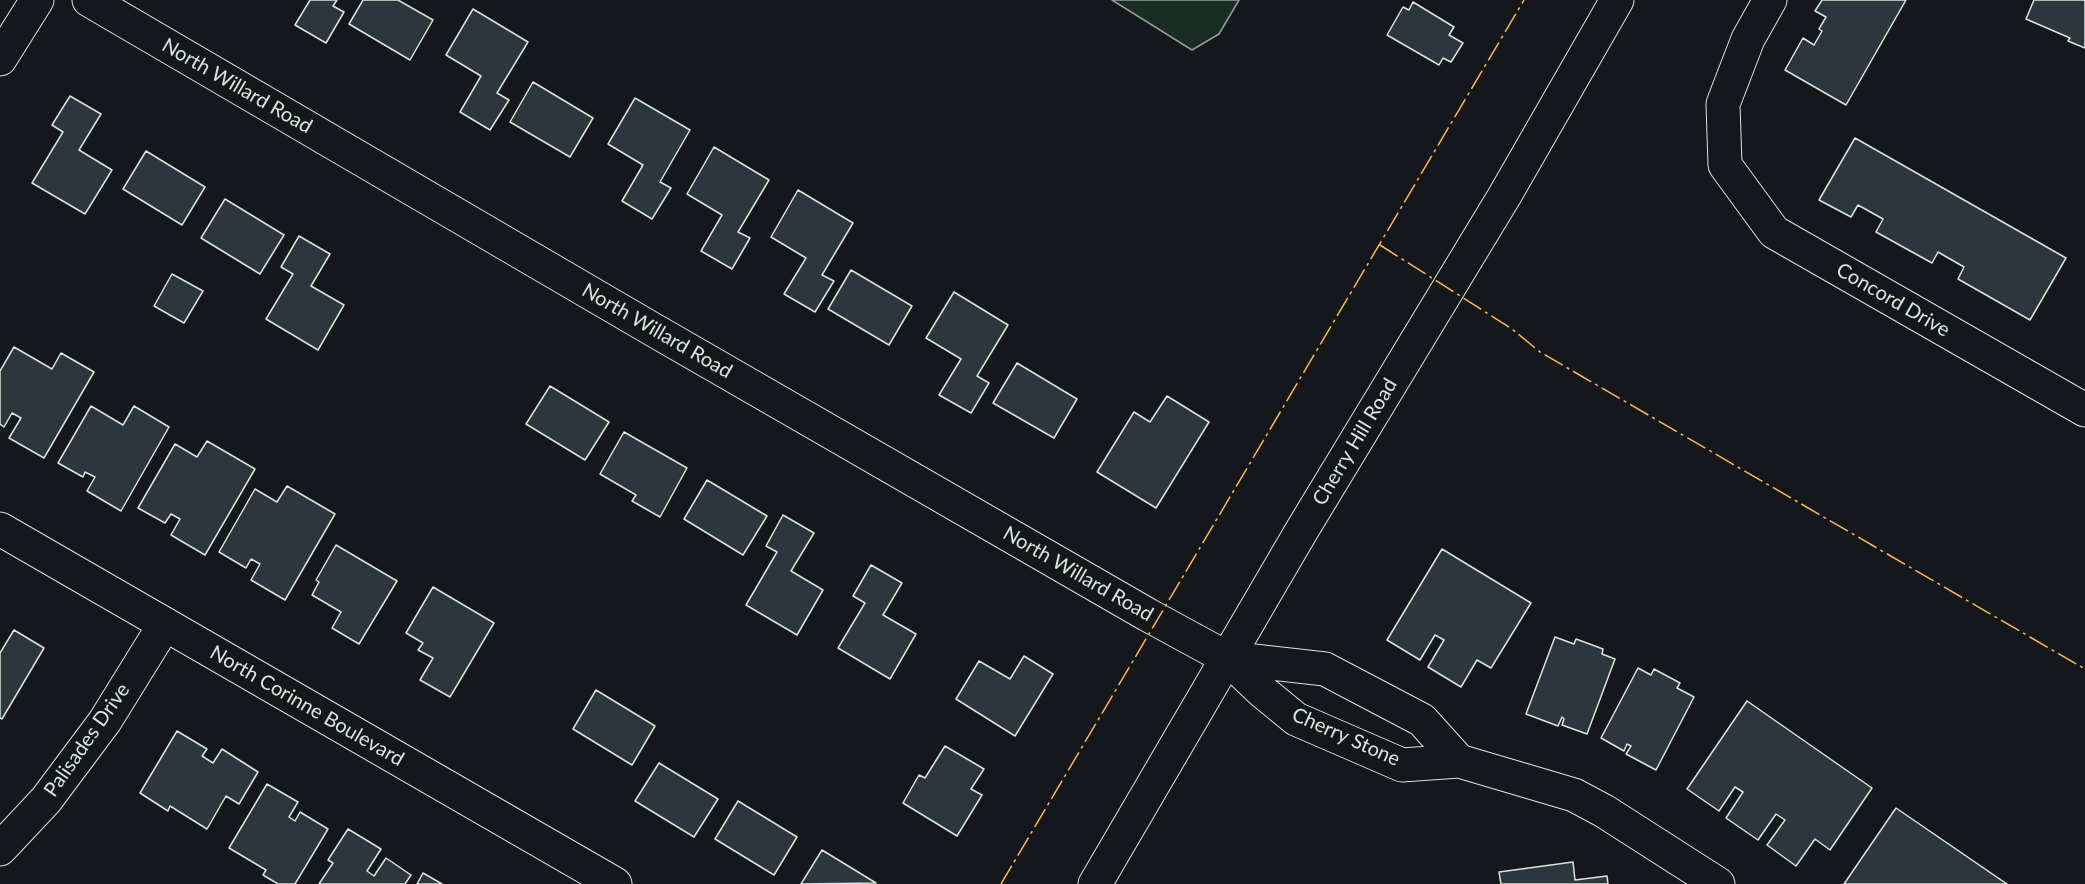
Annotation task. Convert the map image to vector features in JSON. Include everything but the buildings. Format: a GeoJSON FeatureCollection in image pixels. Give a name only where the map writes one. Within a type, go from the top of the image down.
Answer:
{"type":"FeatureCollection","features":[{"type":"Feature","properties":{"kind":"street"},"geometry":{"type":"LineString","coordinates":[[0,59],[36,0]]}},
{"type":"Feature","properties":{"kind":"street","name":"North Willard Road"},"geometry":{"type":"LineString","coordinates":[[89,0],[662,335],[1148,615],[1227,658]]}},
{"type":"Feature","properties":{"kind":"street","name":"Cherry Hill Road"},"geometry":{"type":"LineString","coordinates":[[1095,884],[1302,530],[1505,195],[1617,0]]}},
{"type":"Feature","properties":{"kind":"street","name":"Concord Drive"},"geometry":{"type":"LineString","coordinates":[[1770,0],[1748,39],[1723,104],[1725,165],[1774,232],[2085,410]]}},
{"type":"Feature","properties":{"kind":"street","name":"North Corinne Boulevard"},"geometry":{"type":"LineString","coordinates":[[0,529],[615,884]]}},
{"type":"Feature","properties":{"kind":"street","name":"Palisades Drive"},"geometry":{"type":"LineString","coordinates":[[0,849],[46,800],[105,721],[165,624]]}},
{"type":"Feature","properties":{"kind":"street"},"geometry":{"type":"LineString","coordinates":[[1227,658],[1325,669],[1422,720],[1459,761]]}},
{"type":"Feature","properties":{"kind":"street","name":"Cherry Stone"},"geometry":{"type":"LineString","coordinates":[[1227,658],[1296,719],[1402,765],[1459,761],[1574,795],[1604,811],[1681,872],[1719,884]]}},
{"type":"Feature","properties":{"kind":"green space"},"geometry":{"type":"Polygon","coordinates":[[[1112,0],[1239,0],[1219,34],[1192,50],[1112,0]]]}},
{"type":"Feature","properties":{"kind":"power"},"geometry":{"type":"LineString","coordinates":[[1001,884],[1524,0]]}},
{"type":"Feature","properties":{"kind":"power"},"geometry":{"type":"LineString","coordinates":[[1380,245],[1512,329],[1540,352],[2085,669]]}}]}
